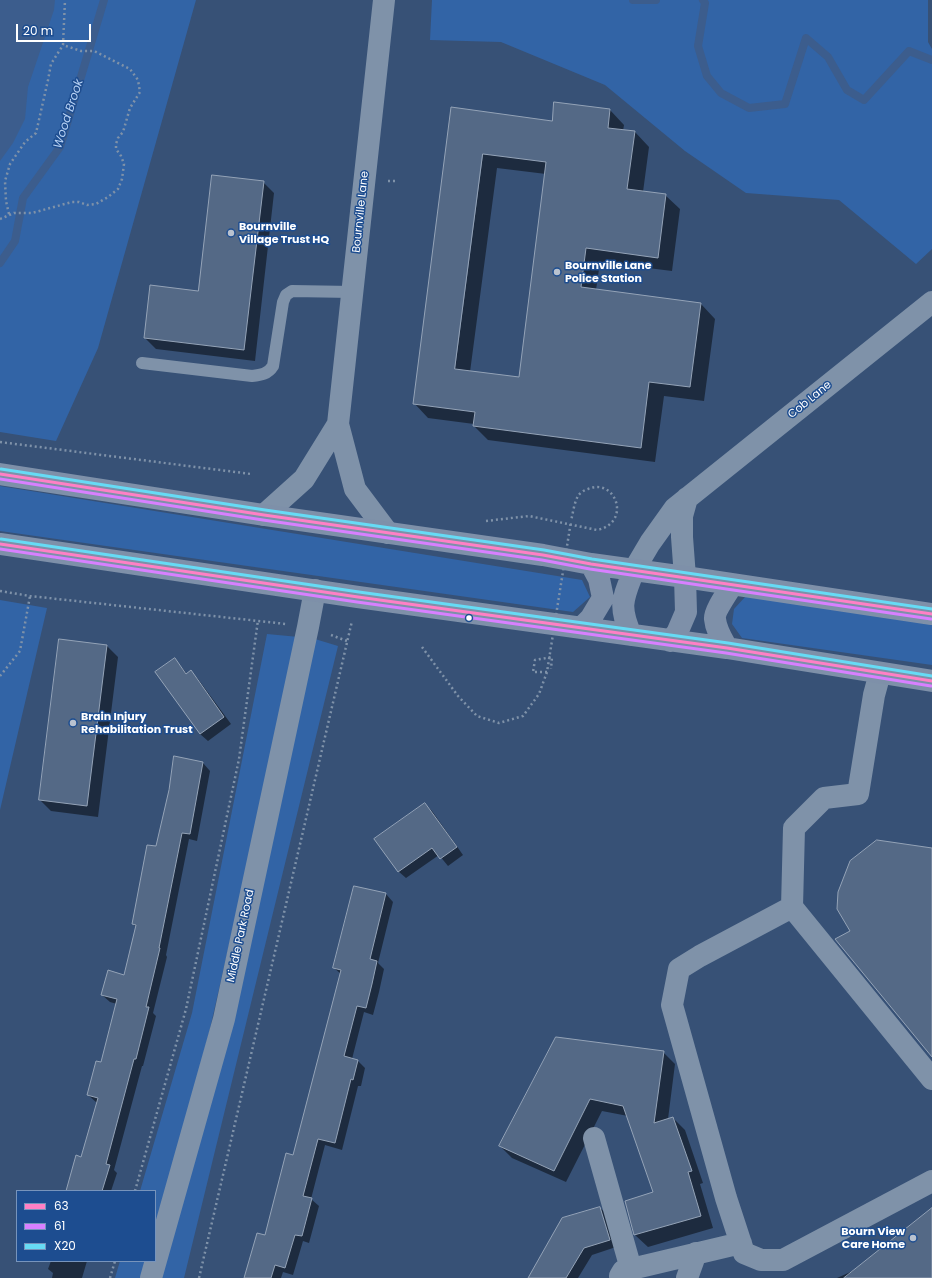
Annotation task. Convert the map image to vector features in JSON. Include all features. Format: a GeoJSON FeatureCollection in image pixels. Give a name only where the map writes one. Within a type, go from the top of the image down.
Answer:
{"type":"FeatureCollection","features":[{"type":"Feature","properties":{"kind":"highway"},"geometry":{"type":"LineString","coordinates":[[0,474],[264,515],[478,545],[591,564],[932,614]]}},
{"type":"Feature","properties":{"kind":"highway"},"geometry":{"type":"LineString","coordinates":[[0,544],[358,597],[727,648],[932,681]]}},
{"type":"Feature","properties":{"kind":"highway"},"geometry":{"type":"LineString","coordinates":[[581,628],[591,618],[603,598],[599,579],[591,564]]}},
{"type":"Feature","properties":{"kind":"highway"},"geometry":{"type":"LineString","coordinates":[[631,635],[624,619],[622,602],[634,570]]}},
{"type":"Feature","properties":{"kind":"highway"},"geometry":{"type":"LineString","coordinates":[[670,641],[677,633],[686,612],[685,577]]}},
{"type":"Feature","properties":{"kind":"highway"},"geometry":{"type":"LineString","coordinates":[[727,648],[718,632],[714,617],[732,585]]}},
{"type":"Feature","properties":{"kind":"street","name":"Bournville Lane"},"geometry":{"type":"LineString","coordinates":[[384,0],[338,424],[355,489],[388,533]]}},
{"type":"Feature","properties":{"kind":"street","name":"Cob Lane"},"geometry":{"type":"LineString","coordinates":[[634,570],[650,543],[675,508],[932,302]]}},
{"type":"Feature","properties":{"kind":"street","name":"Bournville Lane"},"geometry":{"type":"LineString","coordinates":[[264,515],[304,479],[338,424]]}},
{"type":"Feature","properties":{"kind":"street"},"geometry":{"type":"LineString","coordinates":[[685,577],[682,542],[682,516],[687,498]]}},
{"type":"Feature","properties":{"kind":"street","name":"Middle Park Road"},"geometry":{"type":"LineString","coordinates":[[156,1260],[224,1019],[315,590]]}},
{"type":"Feature","properties":{"kind":"street"},"geometry":{"type":"LineString","coordinates":[[880,673],[874,695],[858,794],[824,798],[794,828],[792,907],[932,1079]]}},
{"type":"Feature","properties":{"kind":"street"},"geometry":{"type":"LineString","coordinates":[[792,907],[700,956],[679,969],[672,1005],[726,1198],[744,1253],[761,1260],[783,1260],[932,1181]]}},
{"type":"Feature","properties":{"kind":"street"},"geometry":{"type":"LineString","coordinates":[[594,1138],[625,1274],[696,1253],[741,1243]]}},
{"type":"Feature","properties":{"kind":"street"},"geometry":{"type":"LineString","coordinates":[[687,1278],[696,1253]]}},
{"type":"Feature","properties":{"kind":"street","name":"Middle Park Road"},"geometry":{"type":"LineString","coordinates":[[151,1278],[156,1262]]}},
{"type":"Feature","properties":{"kind":"lane"},"geometry":{"type":"LineString","coordinates":[[142,363],[252,376],[263,374],[270,371],[273,366],[283,302],[286,295],[292,290],[352,292]]}},
{"type":"Feature","properties":{"kind":"path"},"geometry":{"type":"LineString","coordinates":[[9,214],[6,201],[6,181],[10,164],[25,142],[36,133],[51,64],[63,45],[64,0]]}},
{"type":"Feature","properties":{"kind":"path"},"geometry":{"type":"LineString","coordinates":[[0,219],[9,214],[32,213],[72,202],[79,202],[87,205],[96,204],[118,189],[122,179],[124,164],[116,149],[116,144],[118,138],[123,132],[130,108],[140,92],[138,80],[130,69],[94,51],[81,50],[63,45]]}},
{"type":"Feature","properties":{"kind":"path"},"geometry":{"type":"LineString","coordinates":[[0,442],[251,474]]}},
{"type":"Feature","properties":{"kind":"path"},"geometry":{"type":"LineString","coordinates":[[422,647],[458,696],[477,716],[499,723],[522,716],[539,694],[547,672],[570,528],[571,520],[575,501],[584,490],[591,487],[598,487],[611,493],[618,506],[617,514],[614,520],[603,529],[597,530],[574,526],[567,524],[559,523],[529,516],[483,522]]}},
{"type":"Feature","properties":{"kind":"path"},"geometry":{"type":"LineString","coordinates":[[0,591],[30,596],[258,620],[239,758],[188,1001],[135,1190]]}},
{"type":"Feature","properties":{"kind":"path"},"geometry":{"type":"LineString","coordinates":[[0,676],[20,650],[30,596]]}},
{"type":"Feature","properties":{"kind":"path"},"geometry":{"type":"LineString","coordinates":[[199,1278],[358,597]]}},
{"type":"Feature","properties":{"kind":"path"},"geometry":{"type":"LineString","coordinates":[[547,672],[534,672],[535,660],[552,657],[551,669]]}},
{"type":"Feature","properties":{"kind":"path"},"geometry":{"type":"LineString","coordinates":[[110,1278],[115,1262]]}},
{"type":"Feature","properties":{"kind":"shaded area"},"geometry":{"type":"Polygon","coordinates":[[[0,0],[196,0],[98,348],[56,441],[0,432],[0,0]]]}},
{"type":"Feature","properties":{"kind":"shaded area"},"geometry":{"type":"Polygon","coordinates":[[[0,0],[55,0],[54,10],[28,87],[25,119],[13,143],[0,161],[0,0]]]}},
{"type":"Feature","properties":{"kind":"shaded area"},"geometry":{"type":"Polygon","coordinates":[[[432,0],[928,0],[928,42],[932,49],[932,249],[916,264],[839,200],[746,193],[685,151],[605,85],[501,42],[430,40],[432,0]]]}},
{"type":"Feature","properties":{"kind":"shaded area"},"geometry":{"type":"Polygon","coordinates":[[[0,486],[582,580],[590,597],[573,612],[0,531],[0,486]]]}},
{"type":"Feature","properties":{"kind":"shaded area"},"geometry":{"type":"Polygon","coordinates":[[[746,596],[932,623],[932,665],[742,638],[732,624],[734,609],[746,596]]]}},
{"type":"Feature","properties":{"kind":"shaded area"},"geometry":{"type":"Polygon","coordinates":[[[0,600],[47,608],[0,810],[0,600]]]}},
{"type":"Feature","properties":{"kind":"shaded area"},"geometry":{"type":"Polygon","coordinates":[[[267,634],[299,637],[209,1033],[156,1229],[156,1190],[140,1190],[192,1013],[267,634]]]}},
{"type":"Feature","properties":{"kind":"shaded area"},"geometry":{"type":"Polygon","coordinates":[[[315,639],[338,646],[184,1278],[159,1278],[315,639]]]}},
{"type":"Feature","properties":{"kind":"shaded area"},"geometry":{"type":"Polygon","coordinates":[[[120,1262],[147,1262],[142,1278],[115,1278],[120,1262]]]}},
{"type":"Feature","properties":{"kind":"building","name":"Bournville Lane Police Station"},"geometry":{"type":"Polygon","coordinates":[[[554,102],[610,109],[608,128],[635,131],[627,189],[666,194],[658,258],[586,248],[581,287],[701,303],[690,387],[649,382],[641,448],[473,426],[475,412],[413,404],[451,107],[552,121],[554,102]],[[483,154],[455,369],[519,377],[546,162],[483,154]]]}},
{"type":"Feature","properties":{"kind":"building","name":"Bournville Village Trust HQ"},"geometry":{"type":"Polygon","coordinates":[[[212,175],[264,181],[244,350],[144,338],[150,285],[198,291],[212,175]]]}},
{"type":"Feature","properties":{"kind":"building","name":"Brain Injury Rehabilitation Trust"},"geometry":{"type":"Polygon","coordinates":[[[59,639],[107,645],[87,806],[39,800],[59,639]]]}},
{"type":"Feature","properties":{"kind":"building"},"geometry":{"type":"Polygon","coordinates":[[[175,658],[186,674],[191,670],[224,717],[200,734],[155,672],[175,658]]]}},
{"type":"Feature","properties":{"kind":"building"},"geometry":{"type":"Polygon","coordinates":[[[174,756],[203,762],[190,834],[182,833],[160,948],[146,1007],[149,1007],[106,1164],[110,1165],[102,1190],[66,1190],[76,1155],[81,1157],[98,1098],[87,1095],[96,1061],[101,1062],[117,999],[101,995],[108,970],[124,975],[136,925],[132,924],[147,845],[156,846],[169,790],[174,756]]]}},
{"type":"Feature","properties":{"kind":"building"},"geometry":{"type":"Polygon","coordinates":[[[425,803],[457,847],[440,859],[432,848],[398,872],[374,839],[425,803]]]}},
{"type":"Feature","properties":{"kind":"building"},"geometry":{"type":"Polygon","coordinates":[[[877,840],[932,848],[932,1057],[835,939],[850,931],[837,909],[838,892],[850,861],[877,840]]]}},
{"type":"Feature","properties":{"kind":"building"},"geometry":{"type":"Polygon","coordinates":[[[354,886],[386,893],[370,959],[377,961],[366,1008],[357,1006],[344,1056],[358,1060],[353,1080],[351,1079],[335,1143],[318,1139],[303,1196],[312,1198],[302,1236],[295,1235],[285,1268],[275,1265],[271,1278],[244,1278],[257,1233],[265,1235],[286,1153],[293,1155],[341,970],[333,968],[354,886]]]}},
{"type":"Feature","properties":{"kind":"building"},"geometry":{"type":"Polygon","coordinates":[[[556,1037],[664,1051],[654,1123],[673,1117],[692,1171],[688,1172],[701,1216],[634,1235],[625,1201],[653,1192],[623,1106],[590,1099],[554,1171],[499,1146],[556,1037]]]}},
{"type":"Feature","properties":{"kind":"building"},"geometry":{"type":"Polygon","coordinates":[[[600,1207],[610,1240],[584,1248],[566,1278],[528,1278],[562,1218],[600,1207]]]}},
{"type":"Feature","properties":{"kind":"building","name":"Bourn View Care Home"},"geometry":{"type":"Polygon","coordinates":[[[932,1208],[932,1278],[844,1278],[932,1208]]]}},
{"type":"Feature","properties":{"kind":"waterway","name":"Wood Brook"},"geometry":{"type":"LineString","coordinates":[[0,263],[15,241],[23,198],[60,147],[104,0]]}},
{"type":"Feature","properties":{"kind":"waterway"},"geometry":{"type":"LineString","coordinates":[[633,0],[656,0]]}},
{"type":"Feature","properties":{"kind":"waterway"},"geometry":{"type":"LineString","coordinates":[[703,0],[705,3],[698,46],[707,76],[721,93],[749,108],[785,104],[806,38],[828,57],[847,90],[864,100],[909,51],[932,60]]}},
{"type":"Feature","properties":{"kind":"transit line","name":"X20"},"geometry":{"type":"LineString","coordinates":[[1,469],[265,510],[544,550],[592,559],[932,609]]}},
{"type":"Feature","properties":{"kind":"transit line","name":"63"},"geometry":{"type":"LineString","coordinates":[[0,474],[264,515],[543,555],[591,564],[932,614]]}},
{"type":"Feature","properties":{"kind":"transit line","name":"61"},"geometry":{"type":"LineString","coordinates":[[0,479],[263,520],[542,560],[590,569],[931,619]]}},
{"type":"Feature","properties":{"kind":"transit line","name":"X20"},"geometry":{"type":"LineString","coordinates":[[1,539],[359,592],[728,643],[932,676]]}},
{"type":"Feature","properties":{"kind":"transit line","name":"63"},"geometry":{"type":"LineString","coordinates":[[0,544],[358,597],[727,648],[932,681]]}},
{"type":"Feature","properties":{"kind":"transit line","name":"61"},"geometry":{"type":"LineString","coordinates":[[0,549],[357,602],[726,653],[931,686]]}},
{"type":"Feature","properties":{"kind":"place","name":"Bournville Village Trust HQ"},"geometry":{"type":"Point","coordinates":[231,233]}},
{"type":"Feature","properties":{"kind":"place","name":"Bournville Lane Police Station"},"geometry":{"type":"Point","coordinates":[557,272]}},
{"type":"Feature","properties":{"kind":"place","name":"Brain Injury Rehabilitation Trust"},"geometry":{"type":"Point","coordinates":[73,723]}},
{"type":"Feature","properties":{"kind":"place","name":"Bourn View Care Home"},"geometry":{"type":"Point","coordinates":[913,1238]}}]}
